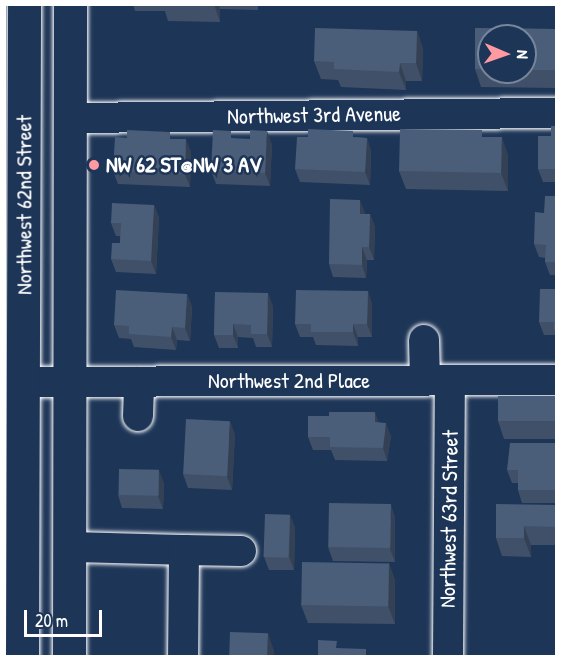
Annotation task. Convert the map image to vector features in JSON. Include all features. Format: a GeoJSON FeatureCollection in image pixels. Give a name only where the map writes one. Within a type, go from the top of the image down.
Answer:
{"type":"FeatureCollection","features":[{"type":"Feature","properties":{"kind":"main road","name":"Northwest 62nd Street"},"geometry":{"type":"LineString","coordinates":[[21,657],[24,4]]}},
{"type":"Feature","properties":{"kind":"main road","name":"Northwest 62nd Street"},"geometry":{"type":"LineString","coordinates":[[69,657],[70,4]]}},
{"type":"Feature","properties":{"kind":"street","name":"Northwest 3rd Avenue"},"geometry":{"type":"LineString","coordinates":[[71,118],[556,113]]}},
{"type":"Feature","properties":{"kind":"street","name":"Northwest 63rd Street"},"geometry":{"type":"LineString","coordinates":[[424,340],[438,381],[448,657]]}},
{"type":"Feature","properties":{"kind":"street","name":"Northwest 2nd Place"},"geometry":{"type":"LineString","coordinates":[[22,382],[556,380]]}},
{"type":"Feature","properties":{"kind":"street"},"geometry":{"type":"LineString","coordinates":[[138,416],[139,382]]}},
{"type":"Feature","properties":{"kind":"street"},"geometry":{"type":"LineString","coordinates":[[70,548],[241,551]]}},
{"type":"Feature","properties":{"kind":"street"},"geometry":{"type":"LineString","coordinates":[[183,657],[184,550]]}},
{"type":"Feature","properties":{"kind":"shaded area"},"geometry":{"type":"Polygon","coordinates":[[[4,5],[9,5],[10,656],[4,656],[4,5]]]}},
{"type":"Feature","properties":{"kind":"building"},"geometry":{"type":"Polygon","coordinates":[[[315,28],[417,31],[416,63],[400,63],[399,72],[334,69],[334,62],[314,61],[315,28]]]}},
{"type":"Feature","properties":{"kind":"building"},"geometry":{"type":"Polygon","coordinates":[[[475,28],[477,28],[477,69],[475,69],[475,28]]]}},
{"type":"Feature","properties":{"kind":"building"},"geometry":{"type":"Polygon","coordinates":[[[537,29],[556,29],[556,70],[537,70],[537,29]]]}},
{"type":"Feature","properties":{"kind":"building"},"geometry":{"type":"Polygon","coordinates":[[[551,126],[556,126],[556,169],[538,169],[538,136],[551,136],[551,126]]]}},
{"type":"Feature","properties":{"kind":"building"},"geometry":{"type":"Polygon","coordinates":[[[308,129],[353,131],[353,137],[367,138],[365,172],[295,169],[297,137],[308,137],[308,129]]]}},
{"type":"Feature","properties":{"kind":"building"},"geometry":{"type":"Polygon","coordinates":[[[400,129],[482,130],[482,137],[502,137],[501,173],[399,171],[400,129]]]}},
{"type":"Feature","properties":{"kind":"building"},"geometry":{"type":"Polygon","coordinates":[[[127,130],[170,132],[170,139],[186,139],[185,174],[113,171],[115,137],[127,138],[127,130]]]}},
{"type":"Feature","properties":{"kind":"building"},"geometry":{"type":"Polygon","coordinates":[[[213,130],[231,131],[231,138],[250,139],[250,130],[267,131],[265,173],[211,171],[213,130]]]}},
{"type":"Feature","properties":{"kind":"building"},"geometry":{"type":"Polygon","coordinates":[[[545,196],[556,196],[556,262],[545,262],[546,245],[534,244],[535,212],[544,213],[545,196]]]}},
{"type":"Feature","properties":{"kind":"building"},"geometry":{"type":"Polygon","coordinates":[[[330,199],[360,200],[360,214],[370,214],[369,247],[362,247],[362,265],[329,264],[330,199]]]}},
{"type":"Feature","properties":{"kind":"building"},"geometry":{"type":"Polygon","coordinates":[[[112,203],[154,205],[151,261],[111,259],[112,243],[120,243],[121,223],[111,223],[112,203]]]}},
{"type":"Feature","properties":{"kind":"building"},"geometry":{"type":"Polygon","coordinates":[[[540,289],[556,289],[556,330],[554,330],[554,322],[539,322],[540,289]]]}},
{"type":"Feature","properties":{"kind":"building"},"geometry":{"type":"Polygon","coordinates":[[[116,290],[187,294],[185,328],[172,327],[171,337],[129,334],[129,326],[114,325],[116,290]]]}},
{"type":"Feature","properties":{"kind":"building"},"geometry":{"type":"Polygon","coordinates":[[[296,290],[368,291],[367,324],[353,324],[353,332],[311,332],[311,324],[295,324],[296,290]]]}},
{"type":"Feature","properties":{"kind":"building"},"geometry":{"type":"Polygon","coordinates":[[[215,292],[268,293],[267,334],[251,334],[251,325],[233,324],[233,335],[214,335],[215,292]]]}},
{"type":"Feature","properties":{"kind":"building"},"geometry":{"type":"Polygon","coordinates":[[[498,396],[556,396],[556,421],[498,421],[498,396]]]}},
{"type":"Feature","properties":{"kind":"building"},"geometry":{"type":"Polygon","coordinates":[[[329,412],[375,412],[375,422],[386,423],[383,448],[330,447],[330,437],[308,437],[308,416],[329,416],[329,412]]]}},
{"type":"Feature","properties":{"kind":"building"},"geometry":{"type":"Polygon","coordinates":[[[186,419],[230,421],[227,476],[183,474],[186,419]]]}},
{"type":"Feature","properties":{"kind":"building"},"geometry":{"type":"Polygon","coordinates":[[[510,443],[556,443],[556,490],[518,490],[518,470],[507,470],[510,443]]]}},
{"type":"Feature","properties":{"kind":"building"},"geometry":{"type":"Polygon","coordinates":[[[119,469],[159,470],[159,496],[119,495],[119,469]]]}},
{"type":"Feature","properties":{"kind":"building"},"geometry":{"type":"Polygon","coordinates":[[[329,503],[391,504],[390,548],[328,547],[329,503]]]}},
{"type":"Feature","properties":{"kind":"building"},"geometry":{"type":"Polygon","coordinates":[[[496,504],[556,505],[556,527],[524,526],[524,538],[496,538],[496,504]]]}},
{"type":"Feature","properties":{"kind":"building"},"geometry":{"type":"Polygon","coordinates":[[[265,514],[290,515],[288,558],[263,557],[265,514]]]}},
{"type":"Feature","properties":{"kind":"building"},"geometry":{"type":"Polygon","coordinates":[[[302,562],[389,564],[388,607],[301,605],[302,562]]]}},
{"type":"Feature","properties":{"kind":"building"},"geometry":{"type":"Polygon","coordinates":[[[230,632],[268,633],[267,656],[229,656],[230,632]]]}},
{"type":"Feature","properties":{"kind":"building"},"geometry":{"type":"Polygon","coordinates":[[[318,640],[337,641],[336,648],[366,649],[366,657],[318,657],[318,640]]]}},
{"type":"Feature","properties":{"kind":"place","name":"NW 62 ST@NW 3 AV"},"geometry":{"type":"Point","coordinates":[94,165]}}]}
